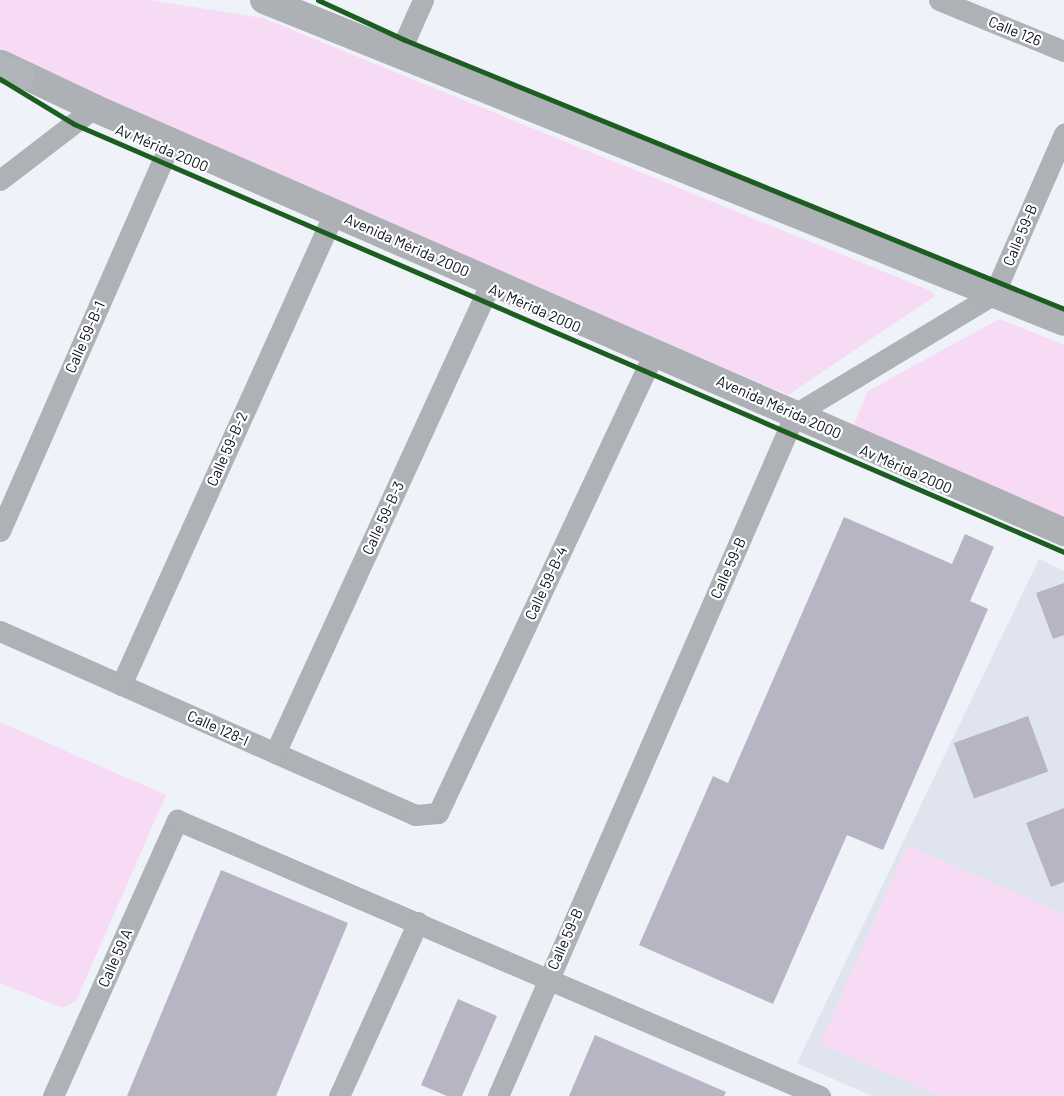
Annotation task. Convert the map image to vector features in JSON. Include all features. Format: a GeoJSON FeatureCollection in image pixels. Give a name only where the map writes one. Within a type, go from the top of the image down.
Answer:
{"type":"FeatureCollection","features":[{"type":"Feature","properties":{"kind":"main road"},"geometry":{"type":"LineString","coordinates":[[264,0],[1064,322]]}},
{"type":"Feature","properties":{"kind":"main road","name":"Avenida Mérida 2000"},"geometry":{"type":"LineString","coordinates":[[7,69],[1064,532]]}},
{"type":"Feature","properties":{"kind":"street"},"geometry":{"type":"LineString","coordinates":[[399,54],[422,0]]}},
{"type":"Feature","properties":{"kind":"street","name":"Calle 126"},"geometry":{"type":"LineString","coordinates":[[951,2],[1064,51]]}},
{"type":"Feature","properties":{"kind":"street"},"geometry":{"type":"LineString","coordinates":[[0,180],[94,108]]}},
{"type":"Feature","properties":{"kind":"street","name":"Calle 59-B"},"geometry":{"type":"LineString","coordinates":[[994,294],[1064,134]]}},
{"type":"Feature","properties":{"kind":"street","name":"Calle 59-B-1"},"geometry":{"type":"LineString","coordinates":[[0,531],[171,142]]}},
{"type":"Feature","properties":{"kind":"street","name":"Calle 59-B-2"},"geometry":{"type":"LineString","coordinates":[[121,685],[334,213]]}},
{"type":"Feature","properties":{"kind":"street","name":"Calle 59-B-3"},"geometry":{"type":"LineString","coordinates":[[275,753],[491,282]]}},
{"type":"Feature","properties":{"kind":"street"},"geometry":{"type":"LineString","coordinates":[[795,414],[994,294]]}},
{"type":"Feature","properties":{"kind":"street","name":"Calle 59-B-4"},"geometry":{"type":"LineString","coordinates":[[438,813],[654,353]]}},
{"type":"Feature","properties":{"kind":"street","name":"Calle 59-B"},"geometry":{"type":"LineString","coordinates":[[498,1096],[795,414]]}},
{"type":"Feature","properties":{"kind":"street","name":"Calle 128-I"},"geometry":{"type":"LineString","coordinates":[[0,631],[415,815],[438,813]]}},
{"type":"Feature","properties":{"kind":"street","name":"Calle 59 A"},"geometry":{"type":"LineString","coordinates":[[53,1096],[177,820],[418,922]]}},
{"type":"Feature","properties":{"kind":"street"},"geometry":{"type":"LineString","coordinates":[[339,1096],[418,922],[548,978],[792,1090],[820,1096]]}},
{"type":"Feature","properties":{"kind":"shaded area"},"geometry":{"type":"Polygon","coordinates":[[[0,0],[150,0],[263,18],[931,291],[935,296],[788,395],[27,67],[0,49],[0,0]]]}},
{"type":"Feature","properties":{"kind":"shaded area"},"geometry":{"type":"Polygon","coordinates":[[[999,319],[1064,345],[1064,521],[852,429],[868,391],[999,319]]]}},
{"type":"Feature","properties":{"kind":"shaded area"},"geometry":{"type":"Polygon","coordinates":[[[1039,559],[1064,571],[1064,1096],[872,1096],[797,1063],[1039,559]]]}},
{"type":"Feature","properties":{"kind":"shaded area"},"geometry":{"type":"Polygon","coordinates":[[[0,722],[166,795],[76,1001],[63,1008],[0,983],[0,722]]]}},
{"type":"Feature","properties":{"kind":"shaded area"},"geometry":{"type":"Polygon","coordinates":[[[907,845],[1064,914],[1064,1096],[939,1096],[820,1044],[907,845]]]}},
{"type":"Feature","properties":{"kind":"building"},"geometry":{"type":"Polygon","coordinates":[[[844,517],[952,564],[965,534],[994,547],[970,601],[988,609],[883,850],[847,835],[773,1004],[639,945],[713,776],[728,783],[844,517]]]}},
{"type":"Feature","properties":{"kind":"building"},"geometry":{"type":"Polygon","coordinates":[[[1064,583],[1064,635],[1053,639],[1036,593],[1064,583]]]}},
{"type":"Feature","properties":{"kind":"building"},"geometry":{"type":"Polygon","coordinates":[[[1028,716],[1048,771],[974,798],[954,743],[1028,716]]]}},
{"type":"Feature","properties":{"kind":"building"},"geometry":{"type":"Polygon","coordinates":[[[1064,808],[1064,882],[1051,887],[1026,823],[1064,808]]]}},
{"type":"Feature","properties":{"kind":"building"},"geometry":{"type":"Polygon","coordinates":[[[221,870],[348,923],[276,1096],[127,1096],[221,870]]]}},
{"type":"Feature","properties":{"kind":"building"},"geometry":{"type":"Polygon","coordinates":[[[458,999],[497,1016],[462,1096],[447,1096],[421,1085],[458,999]]]}},
{"type":"Feature","properties":{"kind":"building"},"geometry":{"type":"Polygon","coordinates":[[[595,1035],[726,1092],[724,1096],[569,1096],[595,1035]]]}},
{"type":"Feature","properties":{"kind":"cycle path"},"geometry":{"type":"LineString","coordinates":[[318,0],[405,40],[1064,309]]}},
{"type":"Feature","properties":{"kind":"cycle path","name":"Av Mérida 2000"},"geometry":{"type":"LineString","coordinates":[[0,79],[74,124],[1064,552]]}}]}
